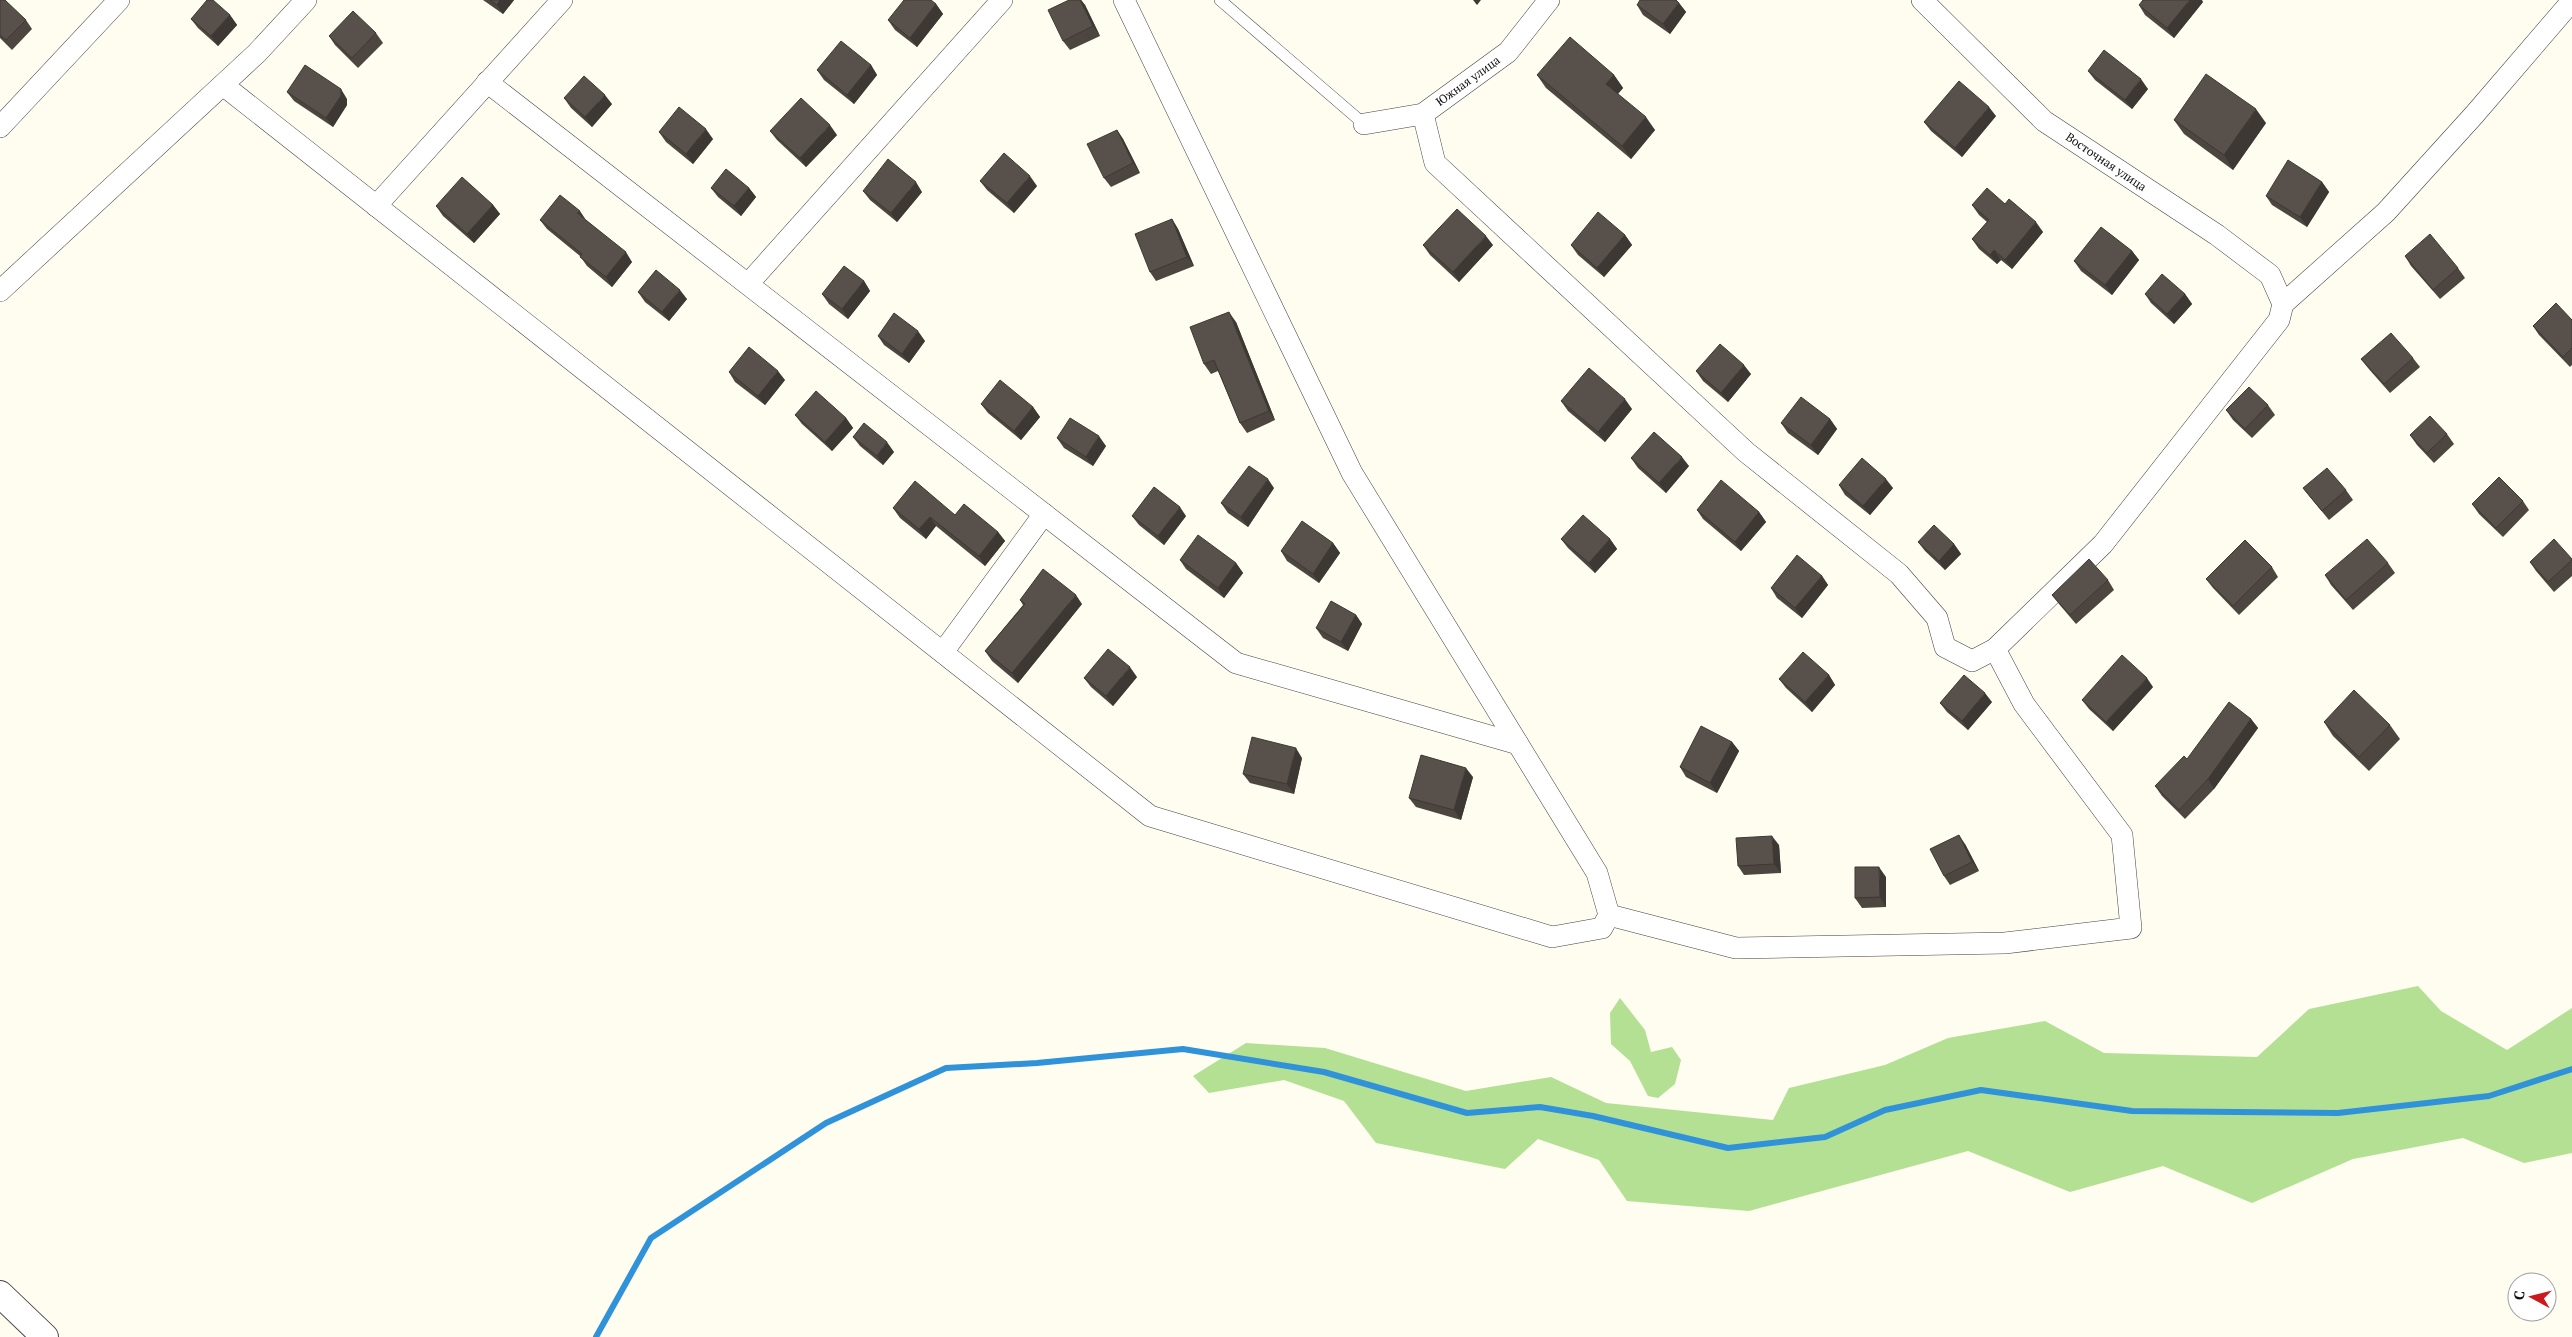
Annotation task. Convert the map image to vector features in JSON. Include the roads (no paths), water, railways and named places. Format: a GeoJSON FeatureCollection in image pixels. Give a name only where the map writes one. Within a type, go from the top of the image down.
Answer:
{"type":"FeatureCollection","features":[{"type":"Feature","properties":{"kind":"street"},"geometry":{"type":"LineString","coordinates":[[0,128],[119,0]]}},
{"type":"Feature","properties":{"kind":"street"},"geometry":{"type":"LineString","coordinates":[[0,291],[257,53],[306,0]]}},
{"type":"Feature","properties":{"kind":"street"},"geometry":{"type":"LineString","coordinates":[[376,206],[562,0]]}},
{"type":"Feature","properties":{"kind":"street"},"geometry":{"type":"LineString","coordinates":[[748,284],[1002,0]]}},
{"type":"Feature","properties":{"kind":"street"},"geometry":{"type":"LineString","coordinates":[[223,84],[1150,816],[1552,937],[1602,928],[1609,915],[1597,873],[1352,473],[1124,0]]}},
{"type":"Feature","properties":{"kind":"street","name":"Южная улица"},"geometry":{"type":"LineString","coordinates":[[1364,124],[1423,114],[1508,52],[1549,0]]}},
{"type":"Feature","properties":{"kind":"street","name":"Восточная улица"},"geometry":{"type":"LineString","coordinates":[[1922,0],[2044,121],[2217,235],[2270,275],[2281,312]]}},
{"type":"Feature","properties":{"kind":"street"},"geometry":{"type":"LineString","coordinates":[[1423,114],[1434,163],[1746,452],[1899,574],[1937,618],[1945,647],[1972,661],[1995,649],[2103,544],[2281,312],[2386,212],[2474,115],[2572,1]]}},
{"type":"Feature","properties":{"kind":"street"},"geometry":{"type":"LineString","coordinates":[[488,82],[1236,663],[1518,744]]}},
{"type":"Feature","properties":{"kind":"street"},"geometry":{"type":"LineString","coordinates":[[943,652],[1044,514]]}},
{"type":"Feature","properties":{"kind":"street"},"geometry":{"type":"LineString","coordinates":[[1609,915],[1736,948],[2005,943],[2131,928],[2122,836],[2024,704],[1995,649]]}},
{"type":"Feature","properties":{"kind":"street"},"geometry":{"type":"LineString","coordinates":[[0,1294],[45,1337]]}},
{"type":"Feature","properties":{"kind":"lane"},"geometry":{"type":"LineString","coordinates":[[1220,0],[1364,124]]}},
{"type":"Feature","properties":{"kind":"waterway"},"geometry":{"type":"LineString","coordinates":[[596,1337],[651,1238],[826,1123],[946,1068],[1037,1063],[1183,1049],[1324,1072],[1467,1113],[1540,1107],[1593,1116],[1728,1148],[1825,1137],[1885,1110],[1981,1090],[2132,1111],[2338,1113],[2489,1096],[2572,1069]]}}]}
